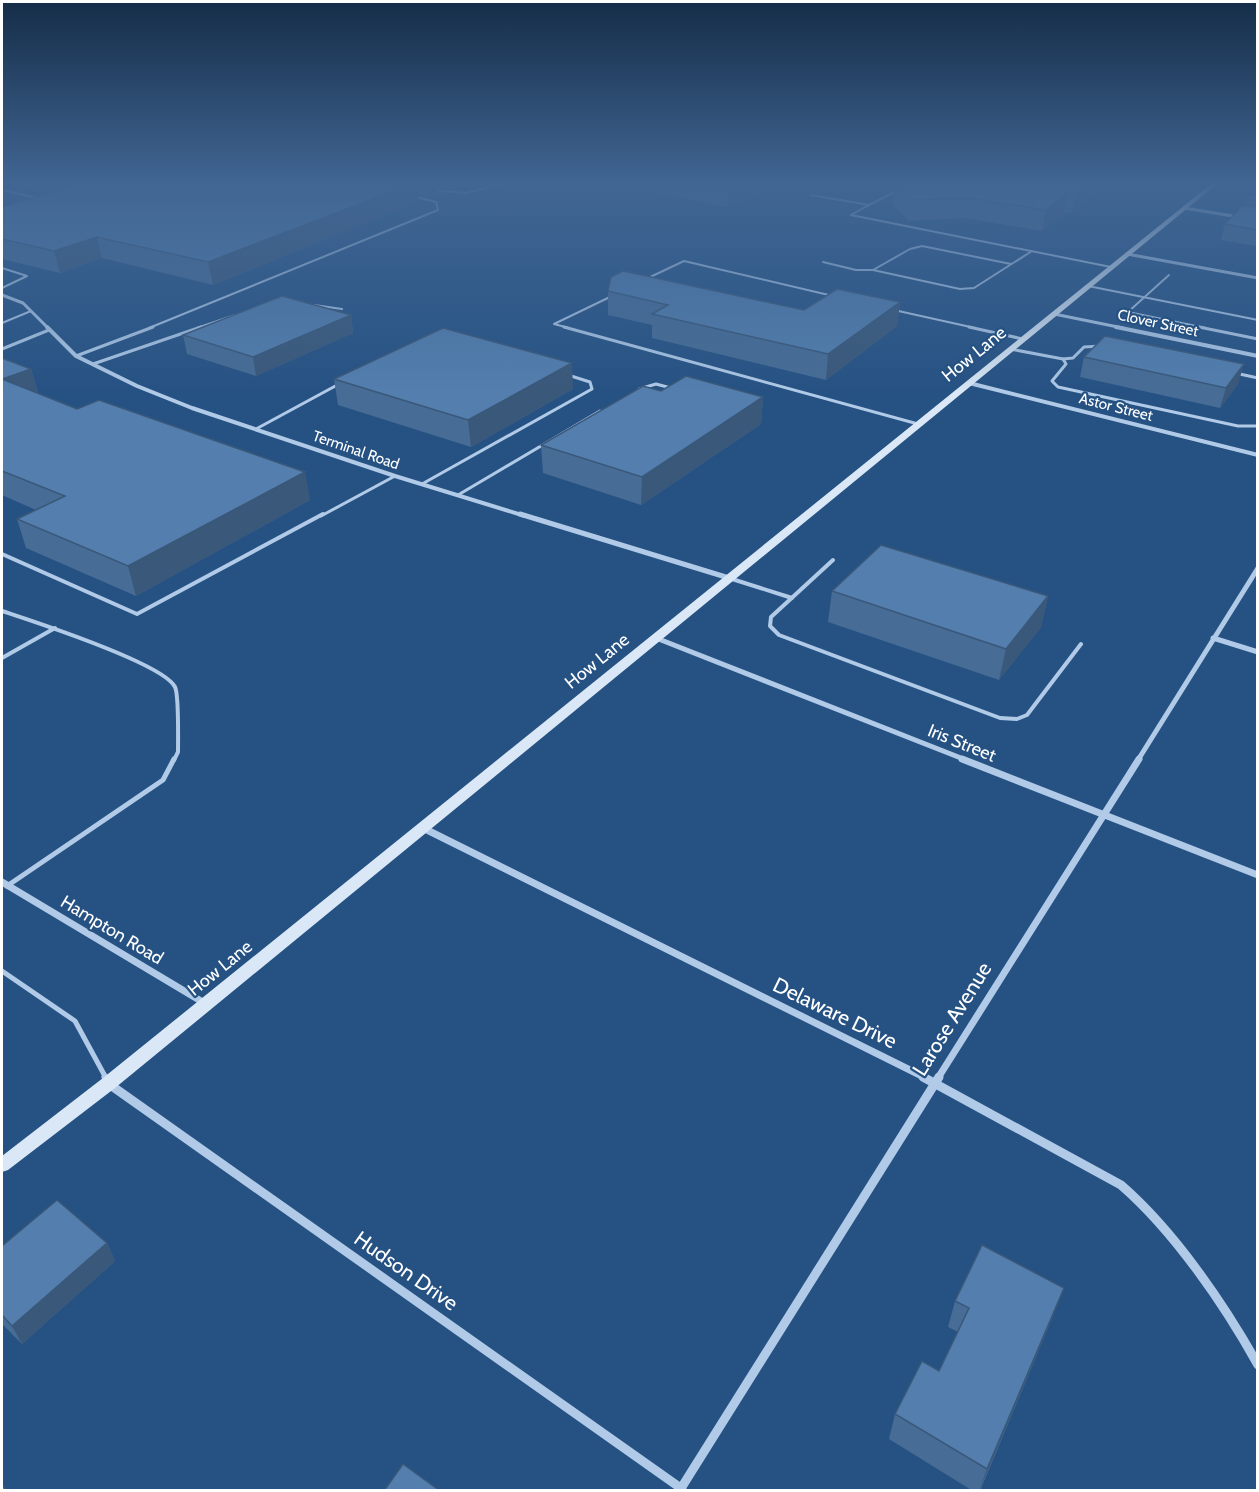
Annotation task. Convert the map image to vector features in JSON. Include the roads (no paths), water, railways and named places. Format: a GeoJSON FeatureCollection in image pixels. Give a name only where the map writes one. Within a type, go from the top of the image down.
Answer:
{"type":"FeatureCollection","features":[{"type":"Feature","properties":{"kind":"main road","name":"How Lane"},"geometry":{"type":"LineString","coordinates":[[2,1164],[109,1083],[207,1004],[1127,254]]}},
{"type":"Feature","properties":{"kind":"street"},"geometry":{"type":"LineString","coordinates":[[1127,254],[1257,278]]}},
{"type":"Feature","properties":{"kind":"street","name":"Terminal Road"},"geometry":{"type":"LineString","coordinates":[[2,295],[23,303],[76,356],[137,386],[192,408],[395,476],[729,578]]}},
{"type":"Feature","properties":{"kind":"street","name":"Clover Street"},"geometry":{"type":"LineString","coordinates":[[1054,314],[1257,356]]}},
{"type":"Feature","properties":{"kind":"street","name":"Astor Street"},"geometry":{"type":"LineString","coordinates":[[969,383],[1257,455]]}},
{"type":"Feature","properties":{"kind":"street","name":"Larose Avenue"},"geometry":{"type":"LineString","coordinates":[[681,1490],[1257,567]]}},
{"type":"Feature","properties":{"kind":"street","name":"Iris Street"},"geometry":{"type":"LineString","coordinates":[[656,638],[1257,875]]}},
{"type":"Feature","properties":{"kind":"street"},"geometry":{"type":"LineString","coordinates":[[1213,638],[1257,652]]}},
{"type":"Feature","properties":{"kind":"street","name":"Delaware Drive"},"geometry":{"type":"LineString","coordinates":[[422,828],[935,1083],[1121,1185],[1136,1198],[1195,1267],[1237,1327],[1257,1365]]}},
{"type":"Feature","properties":{"kind":"street","name":"Hampton Road"},"geometry":{"type":"LineString","coordinates":[[4,884],[207,1004]]}},
{"type":"Feature","properties":{"kind":"street","name":"Hudson Drive"},"geometry":{"type":"LineString","coordinates":[[109,1083],[681,1490]]}},
{"type":"Feature","properties":{"kind":"lane"},"geometry":{"type":"LineString","coordinates":[[76,356],[208,306],[333,254]]}},
{"type":"Feature","properties":{"kind":"lane"},"geometry":{"type":"LineString","coordinates":[[873,270],[902,254]]}},
{"type":"Feature","properties":{"kind":"lane"},"geometry":{"type":"LineString","coordinates":[[960,254],[1011,264]]}},
{"type":"Feature","properties":{"kind":"lane"},"geometry":{"type":"LineString","coordinates":[[823,262],[856,270],[873,270],[960,289],[974,288],[1028,254]]}},
{"type":"Feature","properties":{"kind":"lane"},"geometry":{"type":"LineString","coordinates":[[1045,254],[1112,267]]}},
{"type":"Feature","properties":{"kind":"lane"},"geometry":{"type":"LineString","coordinates":[[644,280],[684,261],[842,298]]}},
{"type":"Feature","properties":{"kind":"lane"},"geometry":{"type":"LineString","coordinates":[[2,268],[27,276],[2,288]]}},
{"type":"Feature","properties":{"kind":"lane"},"geometry":{"type":"LineString","coordinates":[[1169,275],[1128,312],[1257,339]]}},
{"type":"Feature","properties":{"kind":"lane"},"geometry":{"type":"LineString","coordinates":[[1088,286],[1257,320]]}},
{"type":"Feature","properties":{"kind":"lane"},"geometry":{"type":"LineString","coordinates":[[614,295],[554,324],[918,424]]}},
{"type":"Feature","properties":{"kind":"lane"},"geometry":{"type":"LineString","coordinates":[[309,304],[342,309]]}},
{"type":"Feature","properties":{"kind":"lane"},"geometry":{"type":"LineString","coordinates":[[885,307],[1023,339]]}},
{"type":"Feature","properties":{"kind":"lane"},"geometry":{"type":"LineString","coordinates":[[2,322],[31,312]]}},
{"type":"Feature","properties":{"kind":"lane"},"geometry":{"type":"LineString","coordinates":[[93,364],[212,321],[245,312]]}},
{"type":"Feature","properties":{"kind":"lane"},"geometry":{"type":"LineString","coordinates":[[2,348],[49,330]]}},
{"type":"Feature","properties":{"kind":"lane"},"geometry":{"type":"LineString","coordinates":[[1010,349],[1063,359],[1073,358],[1084,347],[1090,345],[1110,347]]}},
{"type":"Feature","properties":{"kind":"lane"},"geometry":{"type":"LineString","coordinates":[[1063,359],[1066,364],[1052,381],[1058,387],[1238,426],[1257,426]]}},
{"type":"Feature","properties":{"kind":"lane"},"geometry":{"type":"LineString","coordinates":[[1235,373],[1257,378]]}},
{"type":"Feature","properties":{"kind":"lane"},"geometry":{"type":"LineString","coordinates":[[422,484],[592,389],[590,382],[567,375]]}},
{"type":"Feature","properties":{"kind":"lane"},"geometry":{"type":"LineString","coordinates":[[256,429],[339,384]]}},
{"type":"Feature","properties":{"kind":"lane"},"geometry":{"type":"LineString","coordinates":[[634,392],[644,386],[656,384],[677,390]]}},
{"type":"Feature","properties":{"kind":"lane"},"geometry":{"type":"LineString","coordinates":[[458,495],[603,409]]}},
{"type":"Feature","properties":{"kind":"lane"},"geometry":{"type":"LineString","coordinates":[[2,554],[137,614],[395,476]]}},
{"type":"Feature","properties":{"kind":"lane"},"geometry":{"type":"LineString","coordinates":[[833,560],[771,617],[770,626],[779,635],[1000,718],[1017,719],[1027,715],[1082,644]]}},
{"type":"Feature","properties":{"kind":"lane"},"geometry":{"type":"LineString","coordinates":[[729,578],[792,598]]}},
{"type":"Feature","properties":{"kind":"lane"},"geometry":{"type":"LineString","coordinates":[[2,611],[55,628],[164,674],[176,688],[178,752],[164,780],[4,884]]}},
{"type":"Feature","properties":{"kind":"lane"},"geometry":{"type":"LineString","coordinates":[[2,658],[55,628]]}},
{"type":"Feature","properties":{"kind":"lane"},"geometry":{"type":"LineString","coordinates":[[2,971],[75,1021],[109,1083]]}}]}
